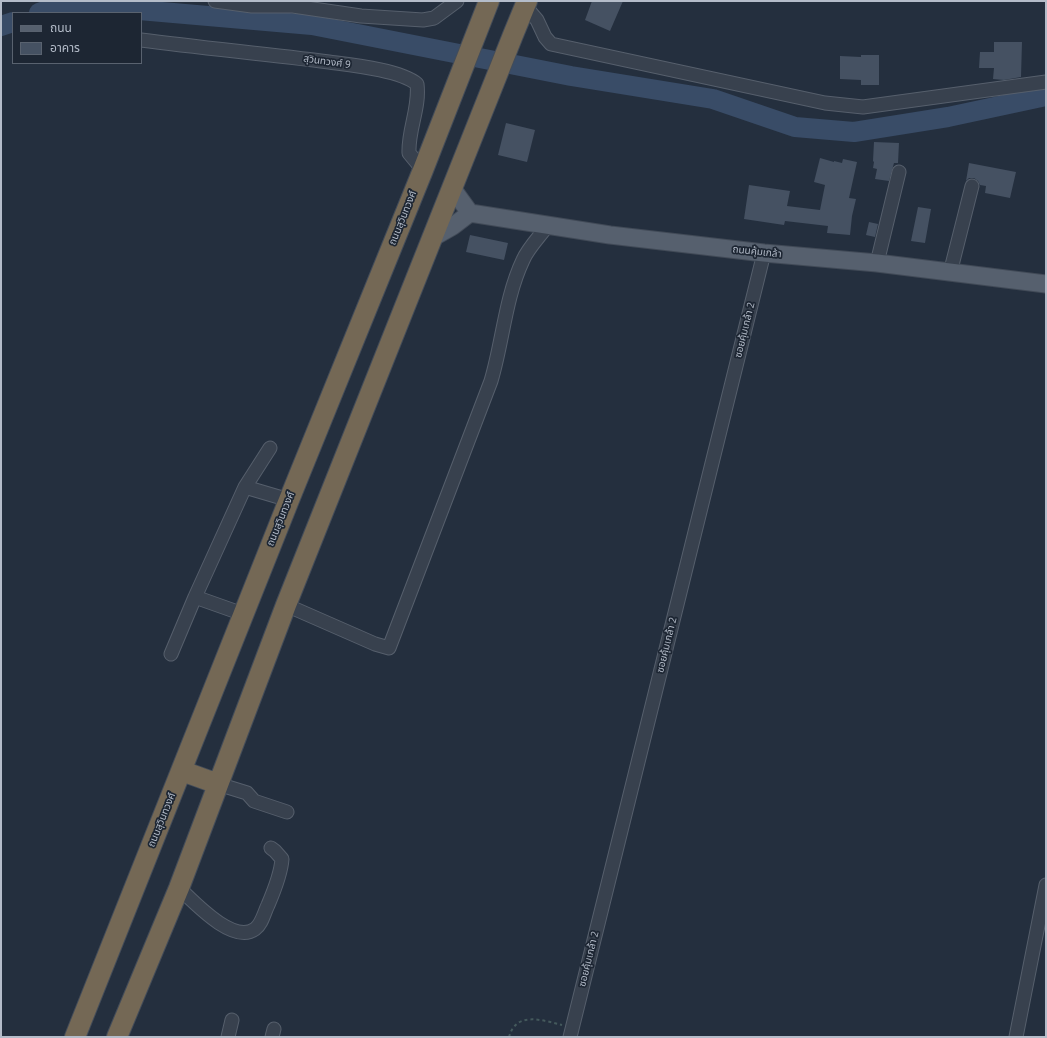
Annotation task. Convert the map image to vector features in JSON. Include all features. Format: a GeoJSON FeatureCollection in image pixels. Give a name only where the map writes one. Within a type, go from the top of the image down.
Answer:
{"type":"FeatureCollection","features":[{"type":"Feature","properties":{"kind":"highway","name":"ถนนสุวินทวงศ์"},"geometry":{"type":"LineString","coordinates":[[76,1037],[288,500],[423,170],[489,1]]}},
{"type":"Feature","properties":{"kind":"highway"},"geometry":{"type":"LineString","coordinates":[[117,1037],[179,888],[286,604],[512,34],[526,4]]}},
{"type":"Feature","properties":{"kind":"highway"},"geometry":{"type":"LineString","coordinates":[[182,771],[218,784]]}},
{"type":"Feature","properties":{"kind":"main road"},"geometry":{"type":"LineString","coordinates":[[432,238],[470,213],[452,188]]}},
{"type":"Feature","properties":{"kind":"main road","name":"ถนนคุ้มเกล้า"},"geometry":{"type":"LineString","coordinates":[[470,213],[610,235],[1046,284]]}},
{"type":"Feature","properties":{"kind":"street"},"geometry":{"type":"LineString","coordinates":[[214,1],[293,6],[361,16],[423,20],[434,18],[456,1]]}},
{"type":"Feature","properties":{"kind":"street"},"geometry":{"type":"LineString","coordinates":[[526,4],[537,20],[545,37],[551,44],[825,103],[863,106],[1046,82]]}},
{"type":"Feature","properties":{"kind":"street","name":"สุวินทวงศ์ 9"},"geometry":{"type":"LineString","coordinates":[[142,40],[263,53],[370,68],[411,79],[417,84],[419,95],[409,135],[409,153],[423,170]]}},
{"type":"Feature","properties":{"kind":"street"},"geometry":{"type":"LineString","coordinates":[[877,264],[899,172]]}},
{"type":"Feature","properties":{"kind":"street"},"geometry":{"type":"LineString","coordinates":[[950,273],[972,186]]}},
{"type":"Feature","properties":{"kind":"street"},"geometry":{"type":"LineString","coordinates":[[286,604],[375,644],[390,648],[497,364],[510,300],[523,258],[548,225]]}},
{"type":"Feature","properties":{"kind":"street","name":"ซอยคุ้มเกล้า 2"},"geometry":{"type":"LineString","coordinates":[[571,1032],[764,253]]}},
{"type":"Feature","properties":{"kind":"street"},"geometry":{"type":"LineString","coordinates":[[171,654],[245,487],[270,448]]}},
{"type":"Feature","properties":{"kind":"street"},"geometry":{"type":"LineString","coordinates":[[245,487],[288,500]]}},
{"type":"Feature","properties":{"kind":"street"},"geometry":{"type":"LineString","coordinates":[[195,597],[243,614]]}},
{"type":"Feature","properties":{"kind":"street"},"geometry":{"type":"LineString","coordinates":[[218,784],[247,793],[254,801],[287,812]]}},
{"type":"Feature","properties":{"kind":"street"},"geometry":{"type":"LineString","coordinates":[[179,888],[207,914],[226,928],[239,932],[254,930],[260,924],[271,898],[281,866],[282,858],[271,848]]}},
{"type":"Feature","properties":{"kind":"street"},"geometry":{"type":"LineString","coordinates":[[1016,1037],[1043,912],[1046,885]]}},
{"type":"Feature","properties":{"kind":"street"},"geometry":{"type":"LineString","coordinates":[[228,1037],[232,1020]]}},
{"type":"Feature","properties":{"kind":"path"},"geometry":{"type":"LineString","coordinates":[[509,1037],[515,1025],[522,1020],[542,1020],[571,1032]]}},
{"type":"Feature","properties":{"kind":"building"},"geometry":{"type":"Polygon","coordinates":[[[592,1],[623,1],[610,31],[585,20],[592,1]]]}},
{"type":"Feature","properties":{"kind":"building"},"geometry":{"type":"Polygon","coordinates":[[[994,42],[1022,42],[1021,77],[1004,80],[993,79],[994,68],[979,68],[980,52],[994,52],[994,42]]]}},
{"type":"Feature","properties":{"kind":"building"},"geometry":{"type":"Polygon","coordinates":[[[861,55],[879,55],[879,85],[861,85],[861,80],[840,79],[840,56],[861,57],[861,55]]]}},
{"type":"Feature","properties":{"kind":"building"},"geometry":{"type":"Polygon","coordinates":[[[506,123],[535,130],[527,162],[498,155],[506,123]]]}},
{"type":"Feature","properties":{"kind":"building"},"geometry":{"type":"Polygon","coordinates":[[[874,142],[899,143],[898,163],[894,163],[889,181],[875,179],[877,169],[873,168],[874,142]]]}},
{"type":"Feature","properties":{"kind":"building"},"geometry":{"type":"Polygon","coordinates":[[[820,158],[842,163],[843,159],[857,162],[849,198],[856,199],[850,235],[827,233],[828,226],[785,221],[784,225],[744,219],[749,185],[790,191],[787,206],[820,210],[825,185],[814,182],[820,158]]]}},
{"type":"Feature","properties":{"kind":"building"},"geometry":{"type":"Polygon","coordinates":[[[969,163],[1016,172],[1010,198],[985,193],[986,186],[980,185],[974,178],[969,178],[966,181],[969,163]]]}},
{"type":"Feature","properties":{"kind":"building"},"geometry":{"type":"Polygon","coordinates":[[[918,207],[931,209],[925,243],[911,241],[918,207]]]}},
{"type":"Feature","properties":{"kind":"building"},"geometry":{"type":"Polygon","coordinates":[[[869,222],[878,224],[875,237],[866,235],[869,222]]]}},
{"type":"Feature","properties":{"kind":"building"},"geometry":{"type":"Polygon","coordinates":[[[470,235],[508,243],[504,260],[466,252],[470,235]]]}},
{"type":"Feature","properties":{"kind":"waterway"},"geometry":{"type":"LineString","coordinates":[[42,12],[50,9],[93,6],[312,25],[571,76],[713,99],[795,127],[854,132],[948,117],[1046,96]]}},
{"type":"Feature","properties":{"kind":"waterway"},"geometry":{"type":"LineString","coordinates":[[1,26],[12,22]]}}]}
